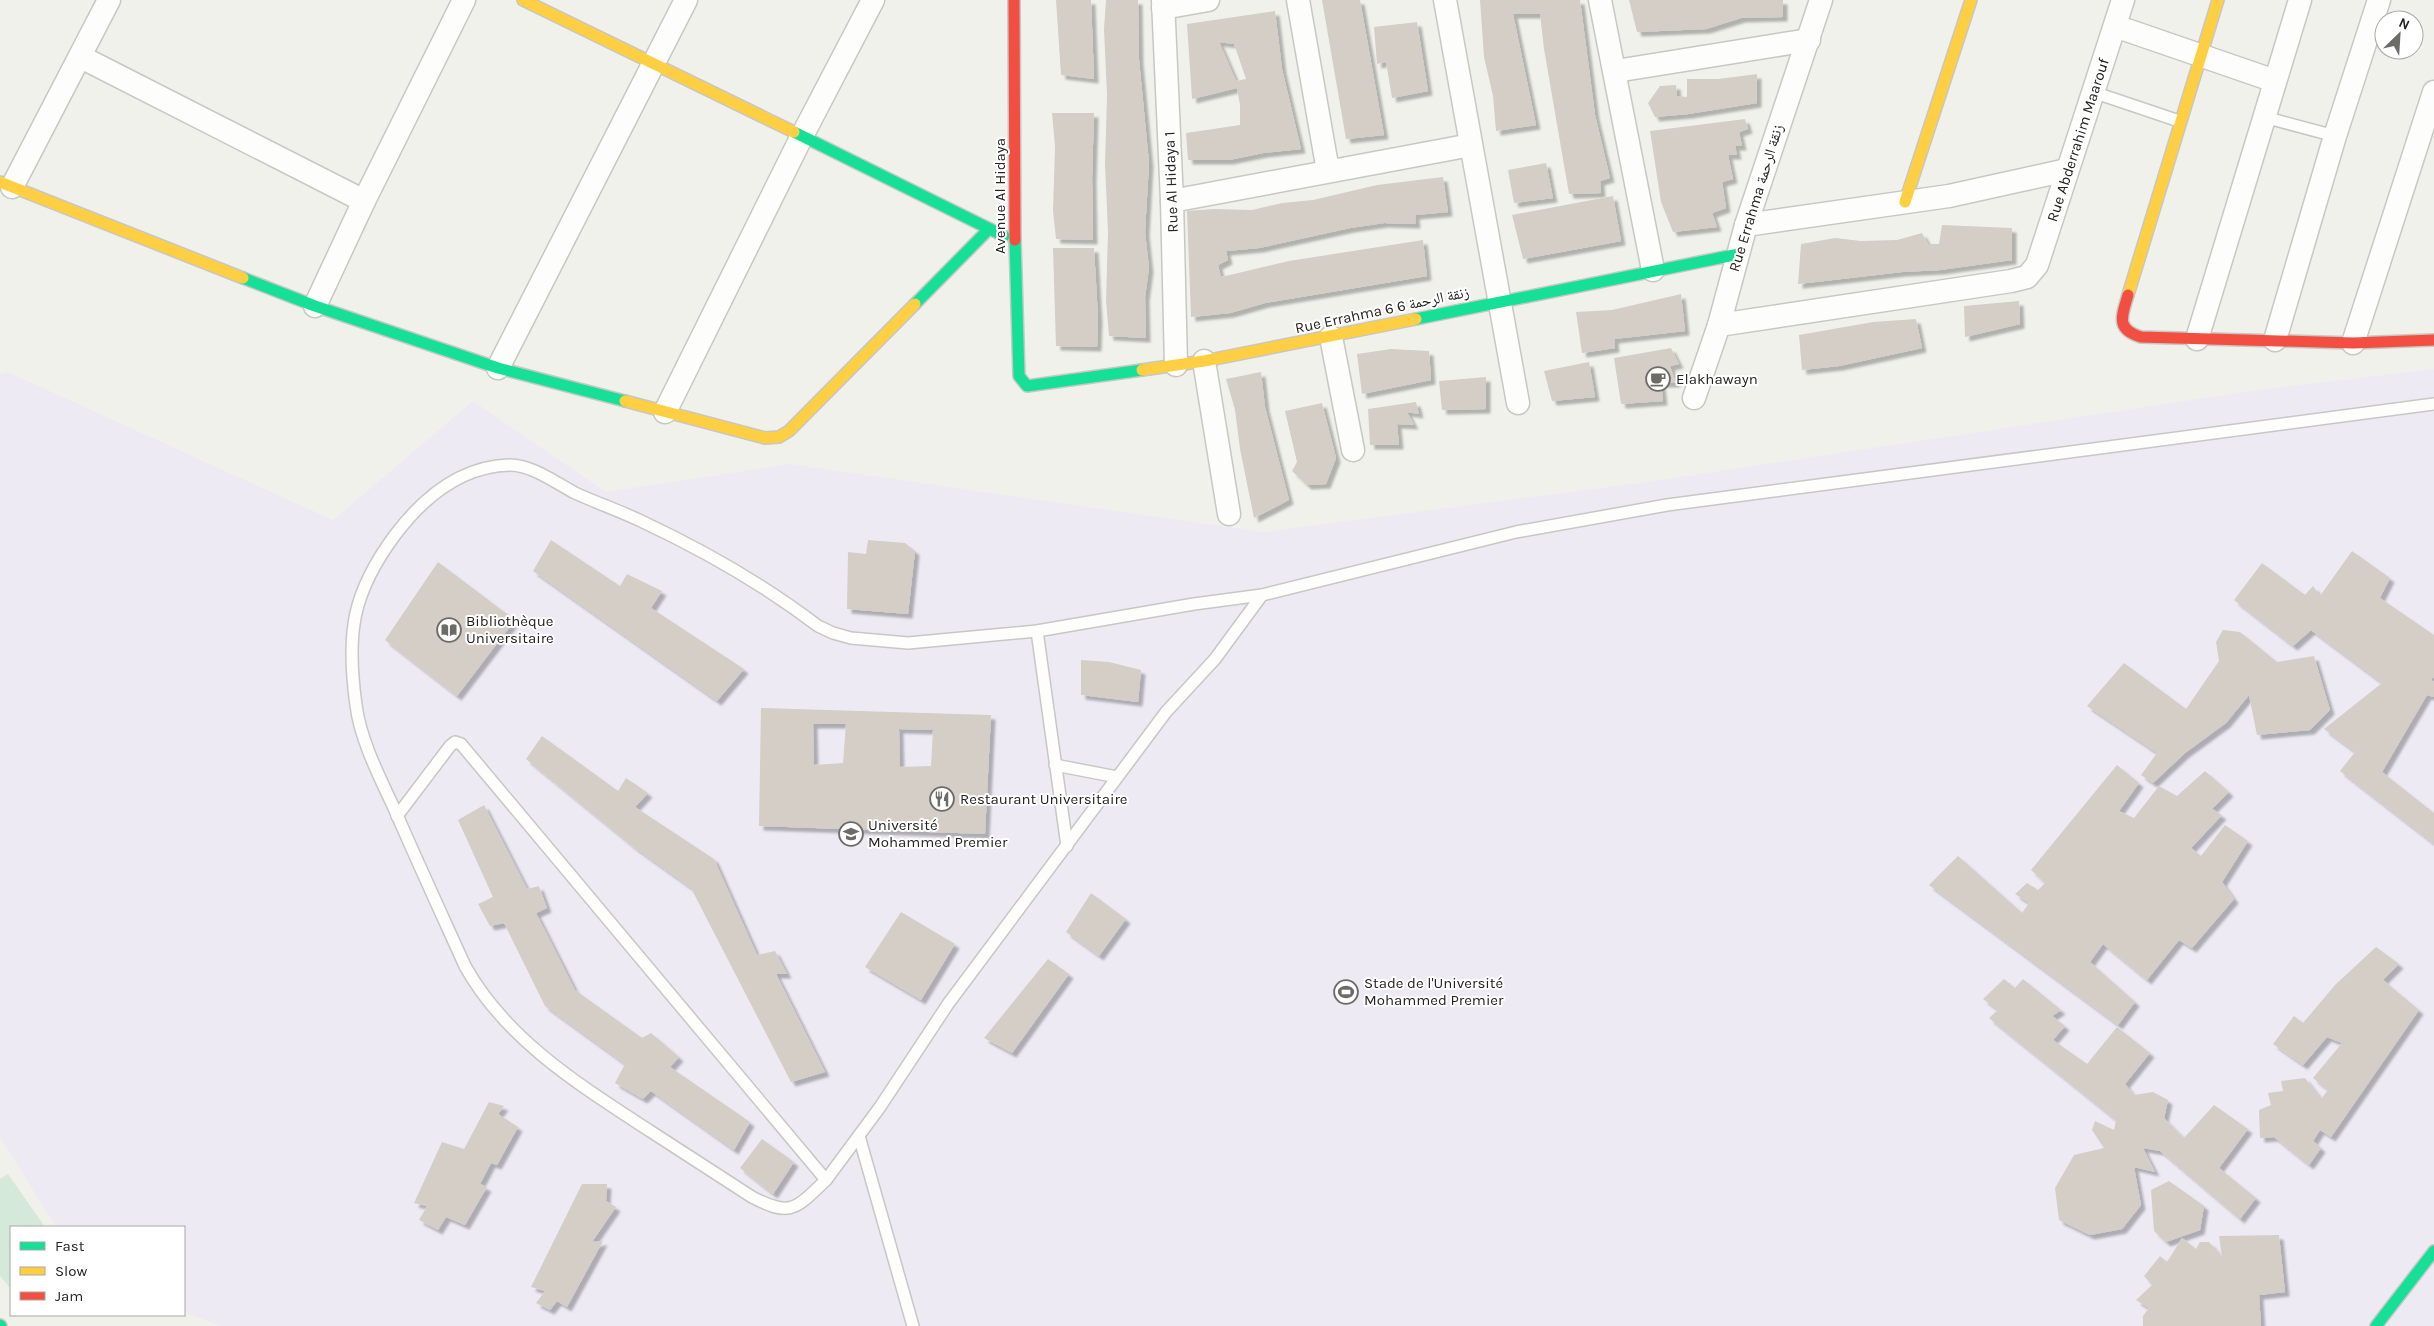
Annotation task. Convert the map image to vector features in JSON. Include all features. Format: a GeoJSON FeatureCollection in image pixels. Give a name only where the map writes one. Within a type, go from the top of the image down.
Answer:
{"type":"FeatureCollection","features":[{"type":"Feature","properties":{"kind":"street"},"geometry":{"type":"LineString","coordinates":[[109,0],[81,57],[6,184],[315,306],[498,368],[756,438],[784,435],[989,229]]}},
{"type":"Feature","properties":{"kind":"street"},"geometry":{"type":"LineString","coordinates":[[315,306],[364,200],[464,0]]}},
{"type":"Feature","properties":{"kind":"street"},"geometry":{"type":"LineString","coordinates":[[523,0],[654,62],[1015,242]]}},
{"type":"Feature","properties":{"kind":"street"},"geometry":{"type":"LineString","coordinates":[[498,368],[686,0]]}},
{"type":"Feature","properties":{"kind":"street"},"geometry":{"type":"LineString","coordinates":[[665,412],[802,136],[873,0]]}},
{"type":"Feature","properties":{"kind":"street","name":"Avenue Al Hidaya"},"geometry":{"type":"LineString","coordinates":[[1014,0],[1015,242],[1019,376],[1023,383],[1030,387]]}},
{"type":"Feature","properties":{"kind":"street"},"geometry":{"type":"LineString","coordinates":[[1163,4],[1208,0]]}},
{"type":"Feature","properties":{"kind":"street"},"geometry":{"type":"LineString","coordinates":[[1298,0],[1328,171]]}},
{"type":"Feature","properties":{"kind":"street"},"geometry":{"type":"LineString","coordinates":[[1445,0],[1518,404]]}},
{"type":"Feature","properties":{"kind":"street"},"geometry":{"type":"LineString","coordinates":[[1600,0],[1616,72],[1653,270]]}},
{"type":"Feature","properties":{"kind":"street","name":"Rue Errahma زنقة الرحمة"},"geometry":{"type":"LineString","coordinates":[[1694,398],[1718,325],[1746,225],[1821,0]]}},
{"type":"Feature","properties":{"kind":"street"},"geometry":{"type":"LineString","coordinates":[[1905,202],[1971,0]]}},
{"type":"Feature","properties":{"kind":"street","name":"Rue Abderrahim Maarouf"},"geometry":{"type":"LineString","coordinates":[[1718,325],[2027,277],[2037,265],[2123,0]]}},
{"type":"Feature","properties":{"kind":"street"},"geometry":{"type":"LineString","coordinates":[[2218,0],[2179,121],[2121,318],[2125,329],[2131,334],[2141,337],[2197,339],[2354,342],[2434,340]]}},
{"type":"Feature","properties":{"kind":"street"},"geometry":{"type":"LineString","coordinates":[[2197,339],[2300,0]]}},
{"type":"Feature","properties":{"kind":"street"},"geometry":{"type":"LineString","coordinates":[[2276,340],[2335,136],[2379,0]]}},
{"type":"Feature","properties":{"kind":"street","name":"Rue Al Hidaya 1"},"geometry":{"type":"LineString","coordinates":[[1163,4],[1172,201],[1176,365]]}},
{"type":"Feature","properties":{"kind":"street"},"geometry":{"type":"LineString","coordinates":[[2115,26],[2275,81]]}},
{"type":"Feature","properties":{"kind":"street"},"geometry":{"type":"LineString","coordinates":[[1616,72],[1809,40]]}},
{"type":"Feature","properties":{"kind":"street"},"geometry":{"type":"LineString","coordinates":[[81,57],[364,200]]}},
{"type":"Feature","properties":{"kind":"street"},"geometry":{"type":"LineString","coordinates":[[2354,342],[2434,92]]}},
{"type":"Feature","properties":{"kind":"street"},"geometry":{"type":"LineString","coordinates":[[1172,201],[1471,145]]}},
{"type":"Feature","properties":{"kind":"street"},"geometry":{"type":"LineString","coordinates":[[1746,225],[1905,202],[2002,185],[2067,170]]}},
{"type":"Feature","properties":{"kind":"street","name":"Rue Errahma 6 6 زنقة الرحمة"},"geometry":{"type":"LineString","coordinates":[[1030,387],[1204,361],[1739,254]]}},
{"type":"Feature","properties":{"kind":"street"},"geometry":{"type":"LineString","coordinates":[[1330,337],[1353,450]]}},
{"type":"Feature","properties":{"kind":"street"},"geometry":{"type":"LineString","coordinates":[[1204,361],[1229,514]]}},
{"type":"Feature","properties":{"kind":"street"},"geometry":{"type":"LineString","coordinates":[[2376,1326],[2434,1251]]}},
{"type":"Feature","properties":{"kind":"lane"},"geometry":{"type":"LineString","coordinates":[[2093,92],[2179,121]]}},
{"type":"Feature","properties":{"kind":"lane"},"geometry":{"type":"LineString","coordinates":[[2264,117],[2335,136]]}},
{"type":"Feature","properties":{"kind":"lane"},"geometry":{"type":"LineString","coordinates":[[1262,595],[1235,634],[1166,712],[1117,777],[948,1004],[859,1136],[826,1180],[798,1205],[790,1209],[770,1206],[592,1094],[535,1050],[505,1020],[473,980],[397,816],[369,748],[356,708],[353,671],[354,617],[366,579],[378,557],[420,505],[456,479],[500,466],[524,468],[577,494],[645,522],[728,566],[833,634],[871,641],[908,643],[1037,631],[1194,604],[1262,595],[1516,532],[1667,505],[2434,404]]}},
{"type":"Feature","properties":{"kind":"lane"},"geometry":{"type":"LineString","coordinates":[[1037,631],[1067,846]]}},
{"type":"Feature","properties":{"kind":"lane"},"geometry":{"type":"LineString","coordinates":[[397,816],[450,746],[455,742],[461,744],[826,1180]]}},
{"type":"Feature","properties":{"kind":"lane"},"geometry":{"type":"LineString","coordinates":[[1055,765],[1117,777]]}},
{"type":"Feature","properties":{"kind":"lane"},"geometry":{"type":"LineString","coordinates":[[859,1136],[914,1326]]}},
{"type":"Feature","properties":{"kind":"shaded area","name":"Université Mohammed Premier"},"geometry":{"type":"Polygon","coordinates":[[[2434,369],[2434,1326],[220,1326],[185,1312],[185,1226],[55,1226],[0,1137],[0,374],[8,372],[333,520],[473,401],[606,492],[790,464],[1264,532],[1653,481],[2258,390],[2434,369]]]}},
{"type":"Feature","properties":{"kind":"green space"},"geometry":{"type":"Polygon","coordinates":[[[8,1174],[44,1226],[10,1226],[10,1288],[0,1276],[0,1179],[8,1174]]]}},
{"type":"Feature","properties":{"kind":"building"},"geometry":{"type":"Polygon","coordinates":[[[1056,0],[1091,0],[1094,79],[1061,75],[1056,0]]]}},
{"type":"Feature","properties":{"kind":"building"},"geometry":{"type":"Polygon","coordinates":[[[1106,0],[1138,0],[1139,60],[1149,163],[1145,232],[1149,268],[1145,297],[1146,338],[1109,336],[1106,300],[1108,232],[1105,164],[1107,95],[1104,29],[1106,0]]]}},
{"type":"Feature","properties":{"kind":"building"},"geometry":{"type":"Polygon","coordinates":[[[1322,0],[1360,0],[1384,135],[1346,139],[1322,0]]]}},
{"type":"Feature","properties":{"kind":"building"},"geometry":{"type":"Polygon","coordinates":[[[1480,0],[1580,0],[1595,115],[1610,178],[1600,181],[1601,193],[1569,194],[1544,49],[1540,14],[1513,14],[1536,125],[1496,131],[1493,96],[1484,57],[1480,0]]]}},
{"type":"Feature","properties":{"kind":"building"},"geometry":{"type":"Polygon","coordinates":[[[1629,0],[1783,0],[1783,17],[1741,18],[1706,29],[1637,32],[1629,0]]]}},
{"type":"Feature","properties":{"kind":"building"},"geometry":{"type":"Polygon","coordinates":[[[1275,11],[1282,69],[1301,149],[1263,153],[1229,160],[1188,160],[1186,133],[1240,125],[1240,105],[1237,88],[1192,99],[1187,24],[1275,11]],[[1219,42],[1236,81],[1246,79],[1234,44],[1219,42]]]}},
{"type":"Feature","properties":{"kind":"building"},"geometry":{"type":"Polygon","coordinates":[[[1417,22],[1428,91],[1392,98],[1386,62],[1377,64],[1374,27],[1417,22]]]}},
{"type":"Feature","properties":{"kind":"building"},"geometry":{"type":"Polygon","coordinates":[[[1757,74],[1757,103],[1688,114],[1655,117],[1648,103],[1660,86],[1676,85],[1677,96],[1687,97],[1687,79],[1718,79],[1757,74]]]}},
{"type":"Feature","properties":{"kind":"building"},"geometry":{"type":"Polygon","coordinates":[[[1052,113],[1094,113],[1093,240],[1056,239],[1053,211],[1055,147],[1052,113]]]}},
{"type":"Feature","properties":{"kind":"building"},"geometry":{"type":"Polygon","coordinates":[[[1745,119],[1748,129],[1739,132],[1742,146],[1735,146],[1737,155],[1728,155],[1733,179],[1722,182],[1726,208],[1712,213],[1717,227],[1673,232],[1661,202],[1650,131],[1745,119]]]}},
{"type":"Feature","properties":{"kind":"building"},"geometry":{"type":"Polygon","coordinates":[[[1546,163],[1553,198],[1514,203],[1508,170],[1546,163]]]}},
{"type":"Feature","properties":{"kind":"building"},"geometry":{"type":"Polygon","coordinates":[[[1443,177],[1448,212],[1415,215],[1416,224],[1384,223],[1350,228],[1259,248],[1226,251],[1228,260],[1218,265],[1221,277],[1289,261],[1423,240],[1427,276],[1265,303],[1230,313],[1191,317],[1187,211],[1214,209],[1252,210],[1282,203],[1313,200],[1377,185],[1443,177]]]}},
{"type":"Feature","properties":{"kind":"building"},"geometry":{"type":"Polygon","coordinates":[[[1613,196],[1621,241],[1523,259],[1512,215],[1613,196]]]}},
{"type":"Feature","properties":{"kind":"building"},"geometry":{"type":"Polygon","coordinates":[[[1942,225],[2012,228],[2012,260],[1940,270],[1902,272],[1798,284],[1801,244],[1835,238],[1861,241],[1897,240],[1922,233],[1928,244],[1939,244],[1942,225]]]}},
{"type":"Feature","properties":{"kind":"building"},"geometry":{"type":"Polygon","coordinates":[[[1053,248],[1094,248],[1098,318],[1097,347],[1056,346],[1053,248]]]}},
{"type":"Feature","properties":{"kind":"building"},"geometry":{"type":"Polygon","coordinates":[[[1681,294],[1685,331],[1614,339],[1615,348],[1582,353],[1576,312],[1612,310],[1681,294]]]}},
{"type":"Feature","properties":{"kind":"building"},"geometry":{"type":"Polygon","coordinates":[[[2019,301],[2020,324],[1965,337],[1964,306],[2019,301]]]}},
{"type":"Feature","properties":{"kind":"building"},"geometry":{"type":"Polygon","coordinates":[[[1916,319],[1922,348],[1839,366],[1802,370],[1799,335],[1873,322],[1916,319]]]}},
{"type":"Feature","properties":{"kind":"building"},"geometry":{"type":"Polygon","coordinates":[[[1671,348],[1679,364],[1670,366],[1676,383],[1661,383],[1663,401],[1621,404],[1614,358],[1671,348]]]}},
{"type":"Feature","properties":{"kind":"building"},"geometry":{"type":"Polygon","coordinates":[[[1391,349],[1429,351],[1431,380],[1362,394],[1357,354],[1391,349]]]}},
{"type":"Feature","properties":{"kind":"building"},"geometry":{"type":"Polygon","coordinates":[[[1589,362],[1595,397],[1552,401],[1544,371],[1589,362]]]}},
{"type":"Feature","properties":{"kind":"building"},"geometry":{"type":"Polygon","coordinates":[[[1261,372],[1265,407],[1289,500],[1254,518],[1240,449],[1235,410],[1226,379],[1261,372]]]}},
{"type":"Feature","properties":{"kind":"building"},"geometry":{"type":"Polygon","coordinates":[[[1486,377],[1486,409],[1442,410],[1439,381],[1486,377]]]}},
{"type":"Feature","properties":{"kind":"building"},"geometry":{"type":"Polygon","coordinates":[[[1416,402],[1419,414],[1407,412],[1414,425],[1397,424],[1399,445],[1370,445],[1368,409],[1416,402]]]}},
{"type":"Feature","properties":{"kind":"building"},"geometry":{"type":"Polygon","coordinates":[[[1322,403],[1336,458],[1326,484],[1307,485],[1292,471],[1297,462],[1285,411],[1322,403]]]}},
{"type":"Feature","properties":{"kind":"building"},"geometry":{"type":"Polygon","coordinates":[[[551,540],[620,586],[627,574],[662,591],[651,608],[744,669],[717,701],[533,571],[551,540]]]}},
{"type":"Feature","properties":{"kind":"building"},"geometry":{"type":"Polygon","coordinates":[[[868,540],[905,543],[915,551],[908,614],[847,609],[848,552],[866,554],[868,540]]]}},
{"type":"Feature","properties":{"kind":"building"},"geometry":{"type":"Polygon","coordinates":[[[2352,551],[2390,578],[2380,598],[2434,635],[2434,677],[2431,680],[2434,682],[2434,697],[2427,695],[2382,772],[2434,813],[2434,844],[2340,771],[2355,752],[2324,729],[2382,683],[2311,630],[2293,646],[2234,600],[2262,563],[2305,595],[2313,586],[2320,596],[2352,551]]]}},
{"type":"Feature","properties":{"kind":"building","name":"Bibliothèque Universitaire"},"geometry":{"type":"Polygon","coordinates":[[[438,562],[515,620],[457,696],[385,640],[438,562]]]}},
{"type":"Feature","properties":{"kind":"building"},"geometry":{"type":"Polygon","coordinates":[[[2223,630],[2240,632],[2277,662],[2314,656],[2330,710],[2310,730],[2257,735],[2249,695],[2226,723],[2185,753],[2153,783],[2141,775],[2157,753],[2087,706],[2124,663],[2186,709],[2219,661],[2216,642],[2223,630]]]}},
{"type":"Feature","properties":{"kind":"building"},"geometry":{"type":"Polygon","coordinates":[[[1081,660],[1109,662],[1141,670],[1138,702],[1081,695],[1081,660]]]}},
{"type":"Feature","properties":{"kind":"building"},"geometry":{"type":"Polygon","coordinates":[[[761,708],[991,715],[985,834],[759,826],[761,708]],[[813,724],[814,765],[843,763],[846,724],[813,724]],[[899,729],[900,767],[931,766],[933,730],[899,729]]]}},
{"type":"Feature","properties":{"kind":"building"},"geometry":{"type":"Polygon","coordinates":[[[542,736],[618,791],[626,778],[648,793],[635,807],[714,859],[757,955],[775,951],[787,974],[776,974],[825,1072],[791,1082],[691,888],[635,848],[526,759],[542,736]]]}},
{"type":"Feature","properties":{"kind":"building"},"geometry":{"type":"Polygon","coordinates":[[[2117,765],[2139,783],[2119,811],[2134,818],[2159,786],[2177,796],[2205,771],[2229,792],[2212,809],[2222,815],[2191,848],[2201,856],[2225,825],[2248,841],[2222,882],[2234,899],[2192,948],[2179,940],[2147,980],[2103,944],[2090,962],[2135,1002],[2118,1025],[1929,885],[1958,856],[2022,913],[2029,903],[2015,894],[2027,883],[2038,890],[2045,883],[2031,870],[2117,765]]]}},
{"type":"Feature","properties":{"kind":"building"},"geometry":{"type":"Polygon","coordinates":[[[484,805],[527,889],[539,886],[547,908],[536,913],[575,990],[642,1038],[651,1033],[679,1057],[670,1067],[750,1122],[734,1150],[651,1091],[643,1099],[615,1083],[625,1064],[545,1006],[504,923],[490,926],[478,904],[493,897],[458,820],[484,805]]]}},
{"type":"Feature","properties":{"kind":"building"},"geometry":{"type":"Polygon","coordinates":[[[1091,893],[1126,919],[1099,956],[1066,932],[1091,893]]]}},
{"type":"Feature","properties":{"kind":"building"},"geometry":{"type":"Polygon","coordinates":[[[901,912],[955,944],[921,1000],[865,967],[901,912]]]}},
{"type":"Feature","properties":{"kind":"building"},"geometry":{"type":"Polygon","coordinates":[[[2376,947],[2399,964],[2383,980],[2419,1010],[2331,1137],[2320,1130],[2313,1141],[2321,1148],[2309,1165],[2274,1137],[2260,1138],[2259,1110],[2271,1105],[2268,1093],[2283,1091],[2281,1081],[2305,1078],[2321,1099],[2328,1090],[2313,1078],[2342,1043],[2327,1037],[2303,1065],[2273,1044],[2294,1016],[2303,1023],[2335,985],[2376,947]]]}},
{"type":"Feature","properties":{"kind":"building"},"geometry":{"type":"Polygon","coordinates":[[[1048,959],[1069,974],[1012,1053],[984,1038],[1048,959]]]}},
{"type":"Feature","properties":{"kind":"building"},"geometry":{"type":"Polygon","coordinates":[[[2004,979],[2015,988],[2023,979],[2061,1010],[2052,1016],[2065,1026],[2053,1040],[2087,1064],[2117,1027],[2150,1053],[2125,1084],[2134,1095],[2153,1092],[2168,1100],[2164,1118],[2184,1138],[2214,1105],[2248,1129],[2219,1168],[2256,1198],[2240,1219],[2160,1151],[2143,1148],[2155,1172],[2134,1167],[2141,1205],[2122,1229],[2090,1235],[2059,1220],[2055,1188],[2074,1155],[2104,1148],[2092,1130],[2095,1121],[2114,1130],[2116,1120],[1989,1018],[1998,1010],[1983,999],[2004,979]]]}},
{"type":"Feature","properties":{"kind":"building"},"geometry":{"type":"Polygon","coordinates":[[[489,1102],[504,1106],[498,1114],[518,1127],[497,1165],[491,1163],[480,1184],[487,1187],[465,1225],[446,1217],[438,1230],[419,1220],[427,1206],[414,1203],[442,1142],[464,1149],[489,1102]]]}},
{"type":"Feature","properties":{"kind":"building"},"geometry":{"type":"Polygon","coordinates":[[[762,1139],[794,1162],[773,1194],[740,1168],[762,1139]]]}},
{"type":"Feature","properties":{"kind":"building"},"geometry":{"type":"Polygon","coordinates":[[[2169,1181],[2204,1206],[2200,1230],[2166,1242],[2154,1231],[2151,1190],[2169,1181]]]}},
{"type":"Feature","properties":{"kind":"building"},"geometry":{"type":"Polygon","coordinates":[[[582,1184],[607,1184],[606,1201],[616,1207],[592,1242],[603,1241],[567,1307],[557,1301],[550,1310],[536,1303],[545,1291],[531,1287],[582,1184]]]}},
{"type":"Feature","properties":{"kind":"building"},"geometry":{"type":"Polygon","coordinates":[[[2279,1235],[2285,1292],[2259,1295],[2261,1326],[2143,1326],[2143,1316],[2149,1308],[2136,1300],[2152,1285],[2144,1276],[2160,1256],[2167,1262],[2182,1238],[2196,1249],[2200,1242],[2209,1242],[2222,1257],[2219,1236],[2279,1235]]]}},
{"type":"Feature","properties":{"kind":"traffic: fast"},"geometry":{"type":"LineString","coordinates":[[794,132],[1004,236]]}},
{"type":"Feature","properties":{"kind":"traffic: fast"},"geometry":{"type":"LineString","coordinates":[[915,304],[989,229]]}},
{"type":"Feature","properties":{"kind":"traffic: fast"},"geometry":{"type":"LineString","coordinates":[[1015,240],[1019,376],[1027,386],[1142,370]]}},
{"type":"Feature","properties":{"kind":"traffic: fast"},"geometry":{"type":"LineString","coordinates":[[1416,319],[1739,254]]}},
{"type":"Feature","properties":{"kind":"traffic: fast"},"geometry":{"type":"LineString","coordinates":[[243,278],[315,306],[498,368],[625,401]]}},
{"type":"Feature","properties":{"kind":"traffic: fast"},"geometry":{"type":"LineString","coordinates":[[2376,1326],[2434,1251]]}},
{"type":"Feature","properties":{"kind":"traffic: slow"},"geometry":{"type":"LineString","coordinates":[[523,0],[794,132]]}},
{"type":"Feature","properties":{"kind":"traffic: slow"},"geometry":{"type":"LineString","coordinates":[[1905,202],[1971,0]]}},
{"type":"Feature","properties":{"kind":"traffic: slow"},"geometry":{"type":"LineString","coordinates":[[2128,295],[2218,0]]}},
{"type":"Feature","properties":{"kind":"traffic: slow"},"geometry":{"type":"LineString","coordinates":[[0,182],[243,278]]}},
{"type":"Feature","properties":{"kind":"traffic: slow"},"geometry":{"type":"LineString","coordinates":[[625,401],[765,438],[779,437],[789,431],[915,304]]}},
{"type":"Feature","properties":{"kind":"traffic: slow"},"geometry":{"type":"LineString","coordinates":[[1142,370],[1204,361],[1416,319]]}},
{"type":"Feature","properties":{"kind":"traffic: jam"},"geometry":{"type":"LineString","coordinates":[[1014,0],[1015,240]]}},
{"type":"Feature","properties":{"kind":"traffic: jam"},"geometry":{"type":"LineString","coordinates":[[2128,295],[2122,321],[2127,330],[2141,337],[2353,343],[2434,340]]}},
{"type":"Feature","properties":{"kind":"place","name":"Elakhawayn"},"geometry":{"type":"Point","coordinates":[1658,379]}},
{"type":"Feature","properties":{"kind":"place","name":"Bibliothèque Universitaire"},"geometry":{"type":"Point","coordinates":[449,630]}},
{"type":"Feature","properties":{"kind":"place","name":"Restaurant Universitaire"},"geometry":{"type":"Point","coordinates":[942,799]}},
{"type":"Feature","properties":{"kind":"place","name":"Université Mohammed Premier"},"geometry":{"type":"Point","coordinates":[851,834]}},
{"type":"Feature","properties":{"kind":"place","name":"Stade de l'Université Mohammed Premier"},"geometry":{"type":"Point","coordinates":[1346,992]}}]}
